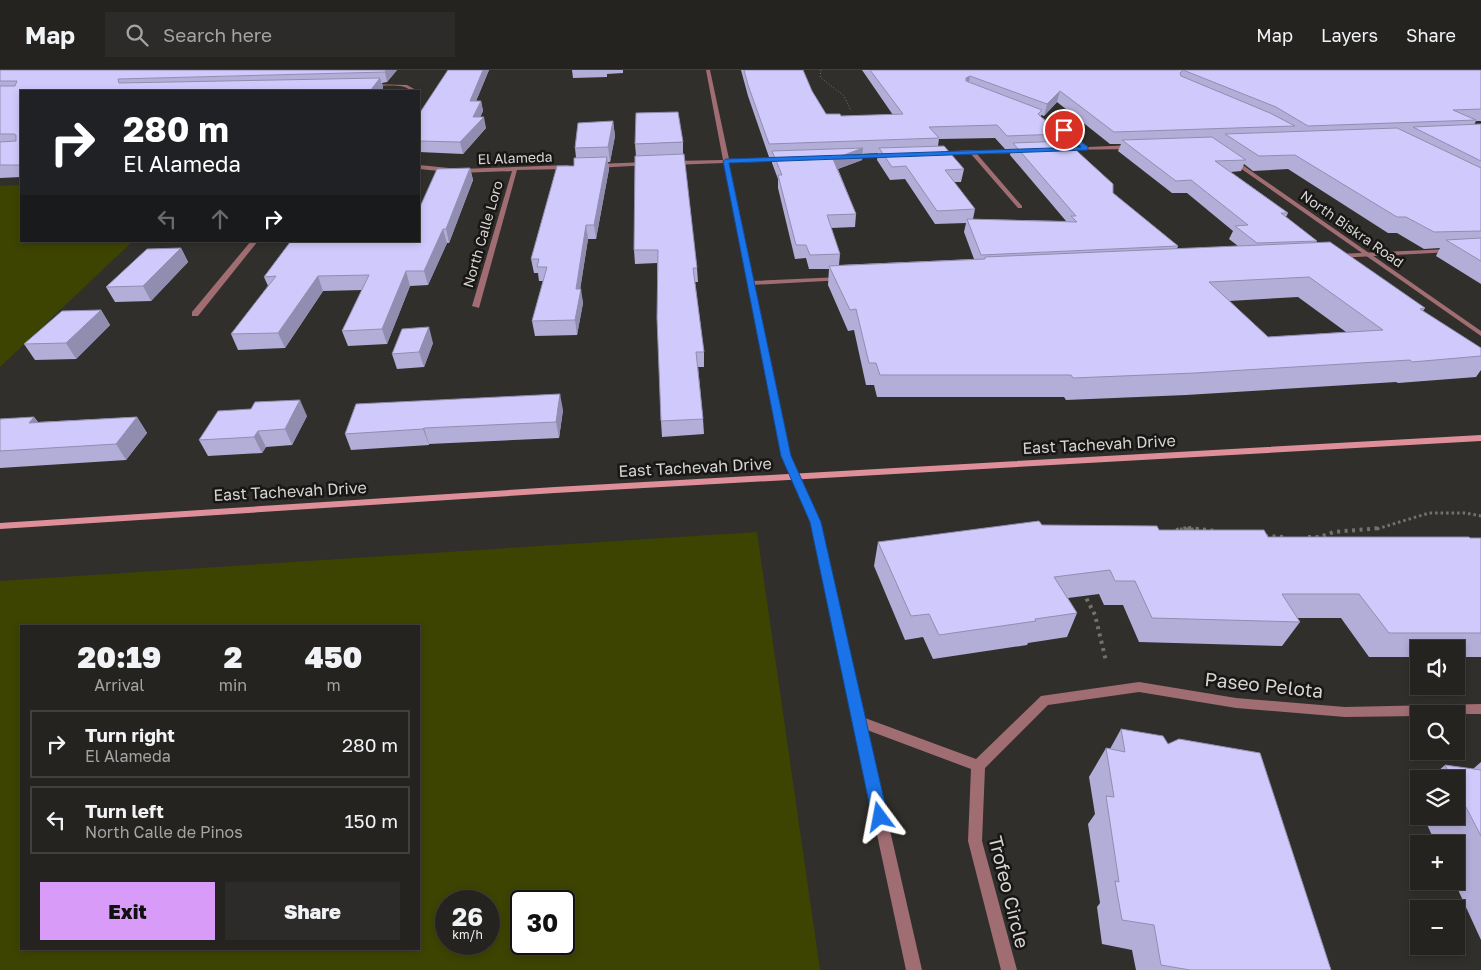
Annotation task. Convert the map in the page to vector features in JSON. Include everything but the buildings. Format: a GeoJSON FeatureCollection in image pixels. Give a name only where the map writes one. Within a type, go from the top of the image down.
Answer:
{"type":"FeatureCollection","features":[{"type":"Feature","properties":{"kind":"street"},"geometry":{"type":"LineString","coordinates":[[708,70],[786,456],[815,522],[914,970]]}},
{"type":"Feature","properties":{"kind":"street"},"geometry":{"type":"LineString","coordinates":[[366,86],[407,86],[414,90]]}},
{"type":"Feature","properties":{"kind":"street"},"geometry":{"type":"LineString","coordinates":[[1022,112],[1064,130],[1086,148]]}},
{"type":"Feature","properties":{"kind":"street"},"geometry":{"type":"LineString","coordinates":[[1058,149],[1142,146]]}},
{"type":"Feature","properties":{"kind":"street"},"geometry":{"type":"LineString","coordinates":[[933,154],[1029,150]]}},
{"type":"Feature","properties":{"kind":"street"},"geometry":{"type":"LineString","coordinates":[[972,152],[1020,207]]}},
{"type":"Feature","properties":{"kind":"street"},"geometry":{"type":"LineString","coordinates":[[846,157],[894,155]]}},
{"type":"Feature","properties":{"kind":"street","name":"North Biskra Road"},"geometry":{"type":"LineString","coordinates":[[1224,155],[1481,334]]}},
{"type":"Feature","properties":{"kind":"street"},"geometry":{"type":"LineString","coordinates":[[669,163],[788,159]]}},
{"type":"Feature","properties":{"kind":"street"},"geometry":{"type":"LineString","coordinates":[[592,166],[659,164]]}},
{"type":"Feature","properties":{"kind":"street","name":"El Alameda"},"geometry":{"type":"LineString","coordinates":[[420,167],[459,171],[573,167]]}},
{"type":"Feature","properties":{"kind":"street","name":"North Calle Loro"},"geometry":{"type":"LineString","coordinates":[[476,306],[515,169]]}},
{"type":"Feature","properties":{"kind":"street"},"geometry":{"type":"LineString","coordinates":[[195,314],[254,242]]}},
{"type":"Feature","properties":{"kind":"street"},"geometry":{"type":"LineString","coordinates":[[1328,257],[1462,251]]}},
{"type":"Feature","properties":{"kind":"street"},"geometry":{"type":"LineString","coordinates":[[751,283],[850,279]]}},
{"type":"Feature","properties":{"kind":"street","name":"East Tachevah Drive"},"geometry":{"type":"LineString","coordinates":[[0,526],[795,476],[1481,438]]}},
{"type":"Feature","properties":{"kind":"street","name":"Paseo Pelota"},"geometry":{"type":"LineString","coordinates":[[978,766],[1045,700],[1139,687],[1236,703],[1345,712],[1481,709]]}},
{"type":"Feature","properties":{"kind":"street"},"geometry":{"type":"LineString","coordinates":[[859,721],[978,766]]}},
{"type":"Feature","properties":{"kind":"street","name":"Trofeo Circle"},"geometry":{"type":"LineString","coordinates":[[978,766],[975,841],[1009,970]]}},
{"type":"Feature","properties":{"kind":"path"},"geometry":{"type":"LineString","coordinates":[[821,70],[820,77],[844,96],[851,111]]}},
{"type":"Feature","properties":{"kind":"path"},"geometry":{"type":"LineString","coordinates":[[1300,538],[1320,537],[1342,531],[1375,530],[1429,513],[1465,513],[1481,516]]}},
{"type":"Feature","properties":{"kind":"path"},"geometry":{"type":"LineString","coordinates":[[1175,530],[1188,528],[1218,531]]}},
{"type":"Feature","properties":{"kind":"path"},"geometry":{"type":"LineString","coordinates":[[1259,536],[1293,538]]}},
{"type":"Feature","properties":{"kind":"path"},"geometry":{"type":"LineString","coordinates":[[1080,588],[1095,615],[1106,661]]}},
{"type":"Feature","properties":{"kind":"green space"},"geometry":{"type":"Polygon","coordinates":[[[20,185],[20,242],[132,242],[0,367],[0,186],[20,185]]]}},
{"type":"Feature","properties":{"kind":"green space"},"geometry":{"type":"Polygon","coordinates":[[[757,532],[820,970],[0,970],[0,581],[757,532]]]}},
{"type":"Feature","properties":{"kind":"route"},"geometry":{"type":"LineString","coordinates":[[880,817],[815,522],[786,456],[726,161],[1086,148],[1064,130]]}}]}
